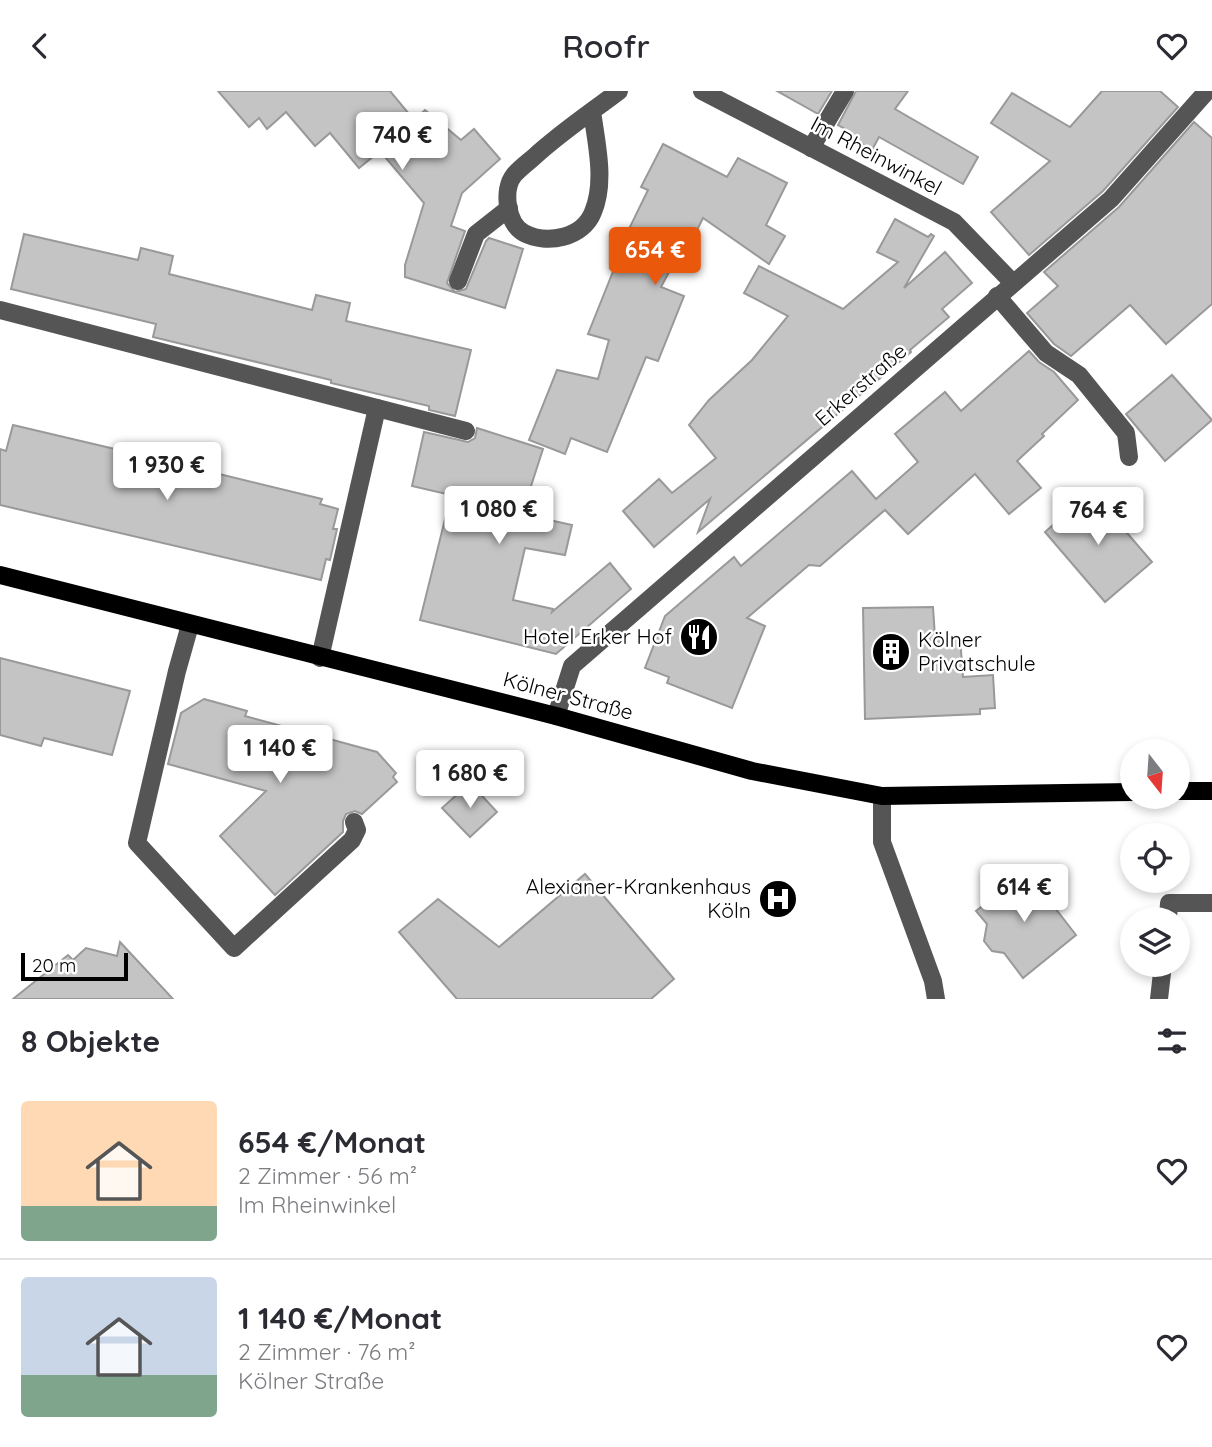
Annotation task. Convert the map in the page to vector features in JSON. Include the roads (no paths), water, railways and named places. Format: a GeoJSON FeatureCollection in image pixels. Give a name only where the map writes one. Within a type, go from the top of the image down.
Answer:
{"type":"FeatureCollection","features":[{"type":"Feature","properties":{"kind":"main road","name":"Kölner Straße"},"geometry":{"type":"LineString","coordinates":[[0,575],[556,716],[752,771],[882,796],[1120,792]]}},
{"type":"Feature","properties":{"kind":"main road"},"geometry":{"type":"LineString","coordinates":[[1190,791],[1212,791]]}},
{"type":"Feature","properties":{"kind":"street"},"geometry":{"type":"LineString","coordinates":[[592,111],[599,167],[593,213],[581,229],[561,238],[540,239],[521,232],[512,218],[506,198],[512,177],[552,140],[619,91]]}},
{"type":"Feature","properties":{"kind":"street","name":"Im Rheinwinkel"},"geometry":{"type":"LineString","coordinates":[[702,91],[954,222],[1013,283]]}},
{"type":"Feature","properties":{"kind":"street"},"geometry":{"type":"LineString","coordinates":[[811,148],[845,91]]}},
{"type":"Feature","properties":{"kind":"street","name":"Erkerstraße"},"geometry":{"type":"LineString","coordinates":[[556,716],[572,666],[1111,199],[1207,91]]}},
{"type":"Feature","properties":{"kind":"street"},"geometry":{"type":"LineString","coordinates":[[458,281],[476,233],[509,208]]}},
{"type":"Feature","properties":{"kind":"street"},"geometry":{"type":"LineString","coordinates":[[997,296],[1046,353],[1079,375],[1126,433],[1129,457]]}},
{"type":"Feature","properties":{"kind":"street"},"geometry":{"type":"LineString","coordinates":[[0,310],[466,431]]}},
{"type":"Feature","properties":{"kind":"street"},"geometry":{"type":"LineString","coordinates":[[320,657],[377,408]]}},
{"type":"Feature","properties":{"kind":"street"},"geometry":{"type":"LineString","coordinates":[[190,625],[137,843],[234,949],[352,840],[357,830],[354,823]]}},
{"type":"Feature","properties":{"kind":"street"},"geometry":{"type":"LineString","coordinates":[[882,796],[882,842],[933,981],[936,999]]}},
{"type":"Feature","properties":{"kind":"street"},"geometry":{"type":"LineString","coordinates":[[1169,907],[1169,903],[1212,903]]}},
{"type":"Feature","properties":{"kind":"street"},"geometry":{"type":"LineString","coordinates":[[1159,999],[1162,977]]}},
{"type":"Feature","properties":{"kind":"place","name":"Hotel Erker Hof"},"geometry":{"type":"Point","coordinates":[699,637]}},
{"type":"Feature","properties":{"kind":"place","name":"Kölner Privatschule"},"geometry":{"type":"Point","coordinates":[891,652]}},
{"type":"Feature","properties":{"kind":"place","name":"Alexianer-Krankenhaus Köln"},"geometry":{"type":"Point","coordinates":[778,899]}}]}
